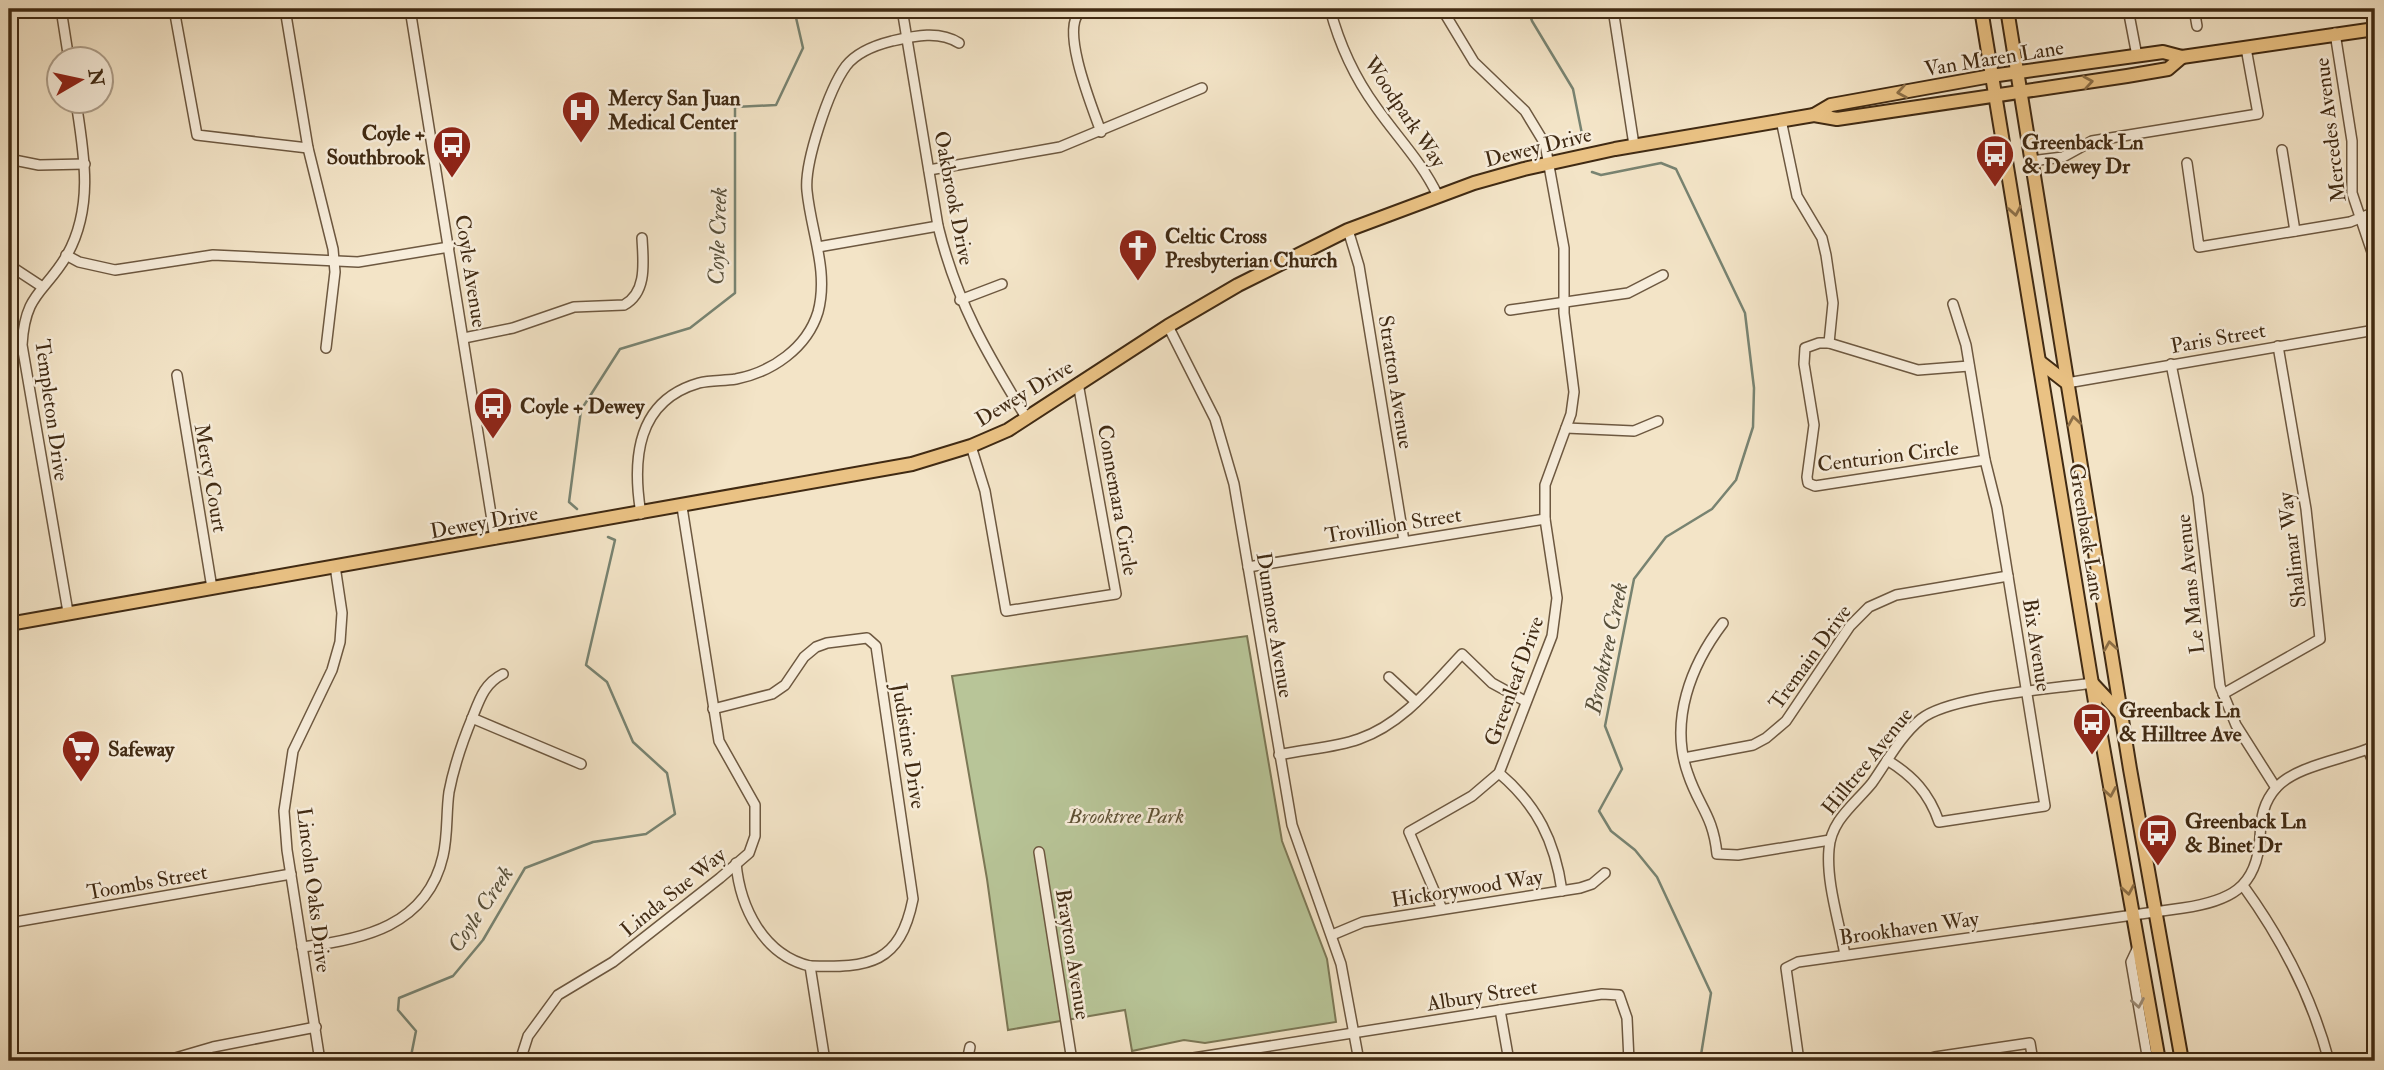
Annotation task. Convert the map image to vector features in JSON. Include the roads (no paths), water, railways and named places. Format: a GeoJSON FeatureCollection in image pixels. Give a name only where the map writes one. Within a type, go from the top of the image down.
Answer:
{"type":"FeatureCollection","features":[{"type":"Feature","properties":{"kind":"main road","name":"Greenback Lane"},"geometry":{"type":"LineString","coordinates":[[1981,9],[2092,683],[2159,1061]]}},
{"type":"Feature","properties":{"kind":"main road","name":"Greenback Lane"},"geometry":{"type":"LineString","coordinates":[[2007,9],[2120,713],[2182,1061]]}},
{"type":"Feature","properties":{"kind":"main road","name":"Van Maren Lane"},"geometry":{"type":"LineString","coordinates":[[1814,115],[1831,104],[2018,72],[2162,52],[2182,57],[2375,29]]}},
{"type":"Feature","properties":{"kind":"main road","name":"Van Maren Lane"},"geometry":{"type":"LineString","coordinates":[[2020,92],[2168,69],[2182,57]]}},
{"type":"Feature","properties":{"kind":"main road","name":"Dewey Drive"},"geometry":{"type":"LineString","coordinates":[[9,624],[879,472],[971,446],[1027,419],[1078,383],[1238,285],[1348,230],[1474,183],[1634,145],[1781,120],[1814,115],[1837,119],[2020,92]]}},
{"type":"Feature","properties":{"kind":"main road"},"geometry":{"type":"LineString","coordinates":[[2040,362],[2067,383]]}},
{"type":"Feature","properties":{"kind":"main road"},"geometry":{"type":"LineString","coordinates":[[2092,683],[2120,713]]}},
{"type":"Feature","properties":{"kind":"street"},"geometry":{"type":"LineString","coordinates":[[61,9],[67,46]]}},
{"type":"Feature","properties":{"kind":"street"},"geometry":{"type":"LineString","coordinates":[[174,9],[197,135],[308,148]]}},
{"type":"Feature","properties":{"kind":"street"},"geometry":{"type":"LineString","coordinates":[[285,9],[308,148],[328,225],[334,262],[326,348]]}},
{"type":"Feature","properties":{"kind":"street","name":"Coyle Avenue"},"geometry":{"type":"LineString","coordinates":[[410,9],[495,539]]}},
{"type":"Feature","properties":{"kind":"street","name":"Oakbrook Drive"},"geometry":{"type":"LineString","coordinates":[[902,9],[938,226],[960,300],[985,351],[1027,419]]}},
{"type":"Feature","properties":{"kind":"street"},"geometry":{"type":"LineString","coordinates":[[1101,132],[1081,74],[1074,23],[1079,13],[1106,9]]}},
{"type":"Feature","properties":{"kind":"street","name":"Woodpark Way"},"geometry":{"type":"LineString","coordinates":[[1329,9],[1341,43],[1360,82],[1424,168],[1438,196]]}},
{"type":"Feature","properties":{"kind":"street","name":"Greenleaf Drive"},"geometry":{"type":"LineString","coordinates":[[1442,9],[1474,62],[1535,122],[1549,164],[1564,248],[1563,303],[1573,392],[1566,428],[1548,472],[1545,519],[1557,598],[1552,636],[1499,773],[1472,796],[1409,832],[1443,909]]}},
{"type":"Feature","properties":{"kind":"street"},"geometry":{"type":"LineString","coordinates":[[1613,9],[1634,145]]}},
{"type":"Feature","properties":{"kind":"street"},"geometry":{"type":"LineString","coordinates":[[2128,9],[2137,56]]}},
{"type":"Feature","properties":{"kind":"street"},"geometry":{"type":"LineString","coordinates":[[2194,9],[2197,26]]}},
{"type":"Feature","properties":{"kind":"street","name":"Mercedes Avenue"},"geometry":{"type":"LineString","coordinates":[[2335,33],[2352,141],[2352,193],[2375,261]]}},
{"type":"Feature","properties":{"kind":"street"},"geometry":{"type":"LineString","coordinates":[[641,514],[636,485],[636,455],[653,414],[685,389],[763,371],[795,349],[812,327],[821,296],[818,247],[807,192],[807,164],[841,75],[856,57],[879,45],[907,38],[939,35],[959,43]]}},
{"type":"Feature","properties":{"kind":"street"},"geometry":{"type":"LineString","coordinates":[[2031,161],[2063,157],[2092,141],[2258,114],[2246,48]]}},
{"type":"Feature","properties":{"kind":"street"},"geometry":{"type":"LineString","coordinates":[[929,170],[1040,153],[1101,132],[1202,88]]}},
{"type":"Feature","properties":{"kind":"street","name":"Templeton Drive"},"geometry":{"type":"LineString","coordinates":[[68,612],[22,345],[26,318],[41,286],[66,256],[81,216],[85,164],[78,116]]}},
{"type":"Feature","properties":{"kind":"street"},"geometry":{"type":"LineString","coordinates":[[1781,120],[1797,196],[1822,238],[1826,255],[1833,303],[1829,343],[1918,370],[1940,371],[1969,366]]}},
{"type":"Feature","properties":{"kind":"street"},"geometry":{"type":"LineString","coordinates":[[2282,149],[2295,231]]}},
{"type":"Feature","properties":{"kind":"street"},"geometry":{"type":"LineString","coordinates":[[9,159],[39,165],[85,164]]}},
{"type":"Feature","properties":{"kind":"street"},"geometry":{"type":"LineString","coordinates":[[2187,163],[2199,247],[2360,219],[2375,212]]}},
{"type":"Feature","properties":{"kind":"street"},"geometry":{"type":"LineString","coordinates":[[818,247],[938,226]]}},
{"type":"Feature","properties":{"kind":"street","name":"Stratton Avenue"},"geometry":{"type":"LineString","coordinates":[[1348,230],[1359,266],[1405,541]]}},
{"type":"Feature","properties":{"kind":"street"},"geometry":{"type":"LineString","coordinates":[[464,338],[501,332],[574,307],[624,305],[637,294],[642,279],[642,238]]}},
{"type":"Feature","properties":{"kind":"street"},"geometry":{"type":"LineString","coordinates":[[66,256],[105,270],[213,255],[358,262],[449,247]]}},
{"type":"Feature","properties":{"kind":"street"},"geometry":{"type":"LineString","coordinates":[[9,265],[41,286]]}},
{"type":"Feature","properties":{"kind":"street"},"geometry":{"type":"LineString","coordinates":[[1510,310],[1628,293],[1663,275]]}},
{"type":"Feature","properties":{"kind":"street"},"geometry":{"type":"LineString","coordinates":[[960,300],[1002,284]]}},
{"type":"Feature","properties":{"kind":"street","name":"Bix Avenue"},"geometry":{"type":"LineString","coordinates":[[1887,760],[1918,783],[1928,796],[1939,822],[2045,806],[1997,508],[1954,304]]}},
{"type":"Feature","properties":{"kind":"street","name":"Dunmore Avenue"},"geometry":{"type":"LineString","coordinates":[[1168,326],[1202,388],[1222,441],[1234,484],[1295,839],[1332,935],[1343,973],[1359,1061]]}},
{"type":"Feature","properties":{"kind":"street","name":"Paris Street"},"geometry":{"type":"LineString","coordinates":[[2067,383],[2375,330]]}},
{"type":"Feature","properties":{"kind":"street","name":"Centurion Circle"},"geometry":{"type":"LineString","coordinates":[[1829,343],[1805,348],[1804,364],[1814,425],[1806,470],[1808,483],[1815,486],[1829,485],[1985,460]]}},
{"type":"Feature","properties":{"kind":"street","name":"Shalimar Way"},"geometry":{"type":"LineString","coordinates":[[2222,694],[2320,639],[2306,509],[2278,346]]}},
{"type":"Feature","properties":{"kind":"street","name":"Le Mans Avenue"},"geometry":{"type":"LineString","coordinates":[[2171,364],[2198,496],[2222,694],[2236,725],[2276,788]]}},
{"type":"Feature","properties":{"kind":"street","name":"Mercy Court"},"geometry":{"type":"LineString","coordinates":[[177,375],[212,588]]}},
{"type":"Feature","properties":{"kind":"street","name":"Connemara Circle"},"geometry":{"type":"LineString","coordinates":[[971,446],[985,491],[1006,611],[1116,594],[1078,383]]}},
{"type":"Feature","properties":{"kind":"street"},"geometry":{"type":"LineString","coordinates":[[1566,428],[1634,431],[1658,421]]}},
{"type":"Feature","properties":{"kind":"street","name":"Linda Sue Way"},"geometry":{"type":"LineString","coordinates":[[520,1061],[528,1036],[558,995],[613,962],[749,853],[755,836],[755,805],[726,757],[713,709],[681,507]]}},
{"type":"Feature","properties":{"kind":"street","name":"Trovillion Street"},"geometry":{"type":"LineString","coordinates":[[1248,566],[1545,519]]}},
{"type":"Feature","properties":{"kind":"street","name":"Lincoln Oaks Drive"},"geometry":{"type":"LineString","coordinates":[[320,1061],[285,834],[285,788],[301,730],[326,684],[337,656],[342,613],[335,566]]}},
{"type":"Feature","properties":{"kind":"street","name":"Tremain Drive"},"geometry":{"type":"LineString","coordinates":[[1684,758],[1753,745],[1766,738],[1786,720],[1850,626],[1869,607],[1896,596],[2008,576]]}},
{"type":"Feature","properties":{"kind":"street"},"geometry":{"type":"LineString","coordinates":[[1723,622],[1694,673],[1683,706],[1681,739],[1688,774],[1711,819],[1717,854],[1738,855],[1830,840]]}},
{"type":"Feature","properties":{"kind":"street","name":"Judistine Drive"},"geometry":{"type":"LineString","coordinates":[[713,709],[772,694],[785,685],[804,657],[827,643],[867,638],[876,646],[909,864],[911,909],[907,928],[888,952],[871,963],[853,968],[810,966]]}},
{"type":"Feature","properties":{"kind":"street"},"geometry":{"type":"LineString","coordinates":[[1279,755],[1358,740],[1388,725],[1416,702],[1462,654],[1492,682],[1525,701]]}},
{"type":"Feature","properties":{"kind":"street"},"geometry":{"type":"LineString","coordinates":[[302,947],[357,940],[392,926],[413,909],[429,888],[443,858],[449,792],[472,718],[484,691],[503,674]]}},
{"type":"Feature","properties":{"kind":"street"},"geometry":{"type":"LineString","coordinates":[[1389,677],[1416,702]]}},
{"type":"Feature","properties":{"kind":"street","name":"Hilltree Avenue"},"geometry":{"type":"LineString","coordinates":[[1845,955],[1829,863],[1830,840],[1839,820],[1918,721],[1940,708],[2092,683]]}},
{"type":"Feature","properties":{"kind":"street"},"geometry":{"type":"LineString","coordinates":[[472,718],[581,764]]}},
{"type":"Feature","properties":{"kind":"street"},"geometry":{"type":"LineString","coordinates":[[2329,1061],[2303,983],[2275,929],[2244,887],[2259,846],[2263,811],[2276,788],[2303,770],[2372,748],[2375,767]]}},
{"type":"Feature","properties":{"kind":"street"},"geometry":{"type":"LineString","coordinates":[[1499,773],[1521,791],[1545,828],[1556,855],[1562,891]]}},
{"type":"Feature","properties":{"kind":"street","name":"Brayton Avenue"},"geometry":{"type":"LineString","coordinates":[[1039,852],[1072,1061]]}},
{"type":"Feature","properties":{"kind":"street"},"geometry":{"type":"LineString","coordinates":[[736,863],[744,904],[759,930],[787,957],[810,966],[825,1061]]}},
{"type":"Feature","properties":{"kind":"street","name":"Hickorywood Way"},"geometry":{"type":"LineString","coordinates":[[1332,935],[1363,922],[1586,887],[1605,873]]}},
{"type":"Feature","properties":{"kind":"street","name":"Toombs Street"},"geometry":{"type":"LineString","coordinates":[[9,923],[291,874]]}},
{"type":"Feature","properties":{"kind":"street","name":"Brookhaven Way"},"geometry":{"type":"LineString","coordinates":[[1799,1061],[1786,968],[1798,962],[2207,904],[2244,887]]}},
{"type":"Feature","properties":{"kind":"street"},"geometry":{"type":"LineString","coordinates":[[2138,945],[2131,962],[2148,1061]]}},
{"type":"Feature","properties":{"kind":"street","name":"Albury Street"},"geometry":{"type":"LineString","coordinates":[[1187,1061],[1352,1031],[1602,994],[1619,995],[1627,1018],[1629,1061]]}},
{"type":"Feature","properties":{"kind":"street"},"geometry":{"type":"LineString","coordinates":[[1500,1010],[1509,1061]]}},
{"type":"Feature","properties":{"kind":"street"},"geometry":{"type":"LineString","coordinates":[[165,1061],[223,1045],[316,1027]]}},
{"type":"Feature","properties":{"kind":"street"},"geometry":{"type":"LineString","coordinates":[[1922,1061],[1935,1056],[2030,1043],[2033,1061]]}},
{"type":"Feature","properties":{"kind":"street"},"geometry":{"type":"LineString","coordinates":[[967,1061],[970,1047]]}},
{"type":"Feature","properties":{"kind":"waterway","name":"Coyle Creek"},"geometry":{"type":"LineString","coordinates":[[577,509],[569,502],[581,410],[620,349],[690,328],[735,293],[735,107],[776,105],[803,48],[794,9]]}},
{"type":"Feature","properties":{"kind":"waterway"},"geometry":{"type":"LineString","coordinates":[[1528,9],[1532,21],[1573,89],[1582,134]]}},
{"type":"Feature","properties":{"kind":"waterway","name":"Brooktree Creek"},"geometry":{"type":"LineString","coordinates":[[1592,172],[1601,175],[1661,163],[1676,169],[1745,313],[1754,388],[1753,427],[1736,480],[1712,509],[1666,537],[1634,579],[1605,726],[1622,769],[1599,811],[1611,831],[1635,850],[1657,877],[1711,993],[1700,1061]]}},
{"type":"Feature","properties":{"kind":"waterway","name":"Coyle Creek"},"geometry":{"type":"LineString","coordinates":[[410,1061],[416,1031],[398,1010],[399,998],[453,976],[483,940],[525,868],[593,842],[646,834],[675,814],[667,773],[633,742],[607,682],[586,665],[615,540],[608,537]]}},
{"type":"Feature","properties":{"kind":"place","name":"Mercy San Juan Medical Center"},"geometry":{"type":"Point","coordinates":[581,144]}},
{"type":"Feature","properties":{"kind":"place","name":"Coyle + Southbrook"},"geometry":{"type":"Point","coordinates":[452,179]}},
{"type":"Feature","properties":{"kind":"place","name":"Greenback Ln & Dewey Dr"},"geometry":{"type":"Point","coordinates":[1995,188]}},
{"type":"Feature","properties":{"kind":"place","name":"Celtic Cross Presbyterian Church"},"geometry":{"type":"Point","coordinates":[1138,282]}},
{"type":"Feature","properties":{"kind":"place","name":"Coyle + Dewey"},"geometry":{"type":"Point","coordinates":[493,440]}},
{"type":"Feature","properties":{"kind":"place","name":"Greenback Ln & Hilltree Ave"},"geometry":{"type":"Point","coordinates":[2092,756]}},
{"type":"Feature","properties":{"kind":"place","name":"Safeway"},"geometry":{"type":"Point","coordinates":[81,783]}},
{"type":"Feature","properties":{"kind":"place","name":"Greenback Ln & Binet Dr"},"geometry":{"type":"Point","coordinates":[2158,867]}},
{"type":"Feature","properties":{"kind":"park label","name":"Brooktree Park"},"geometry":{"type":"Point","coordinates":[1126,816]}}]}
